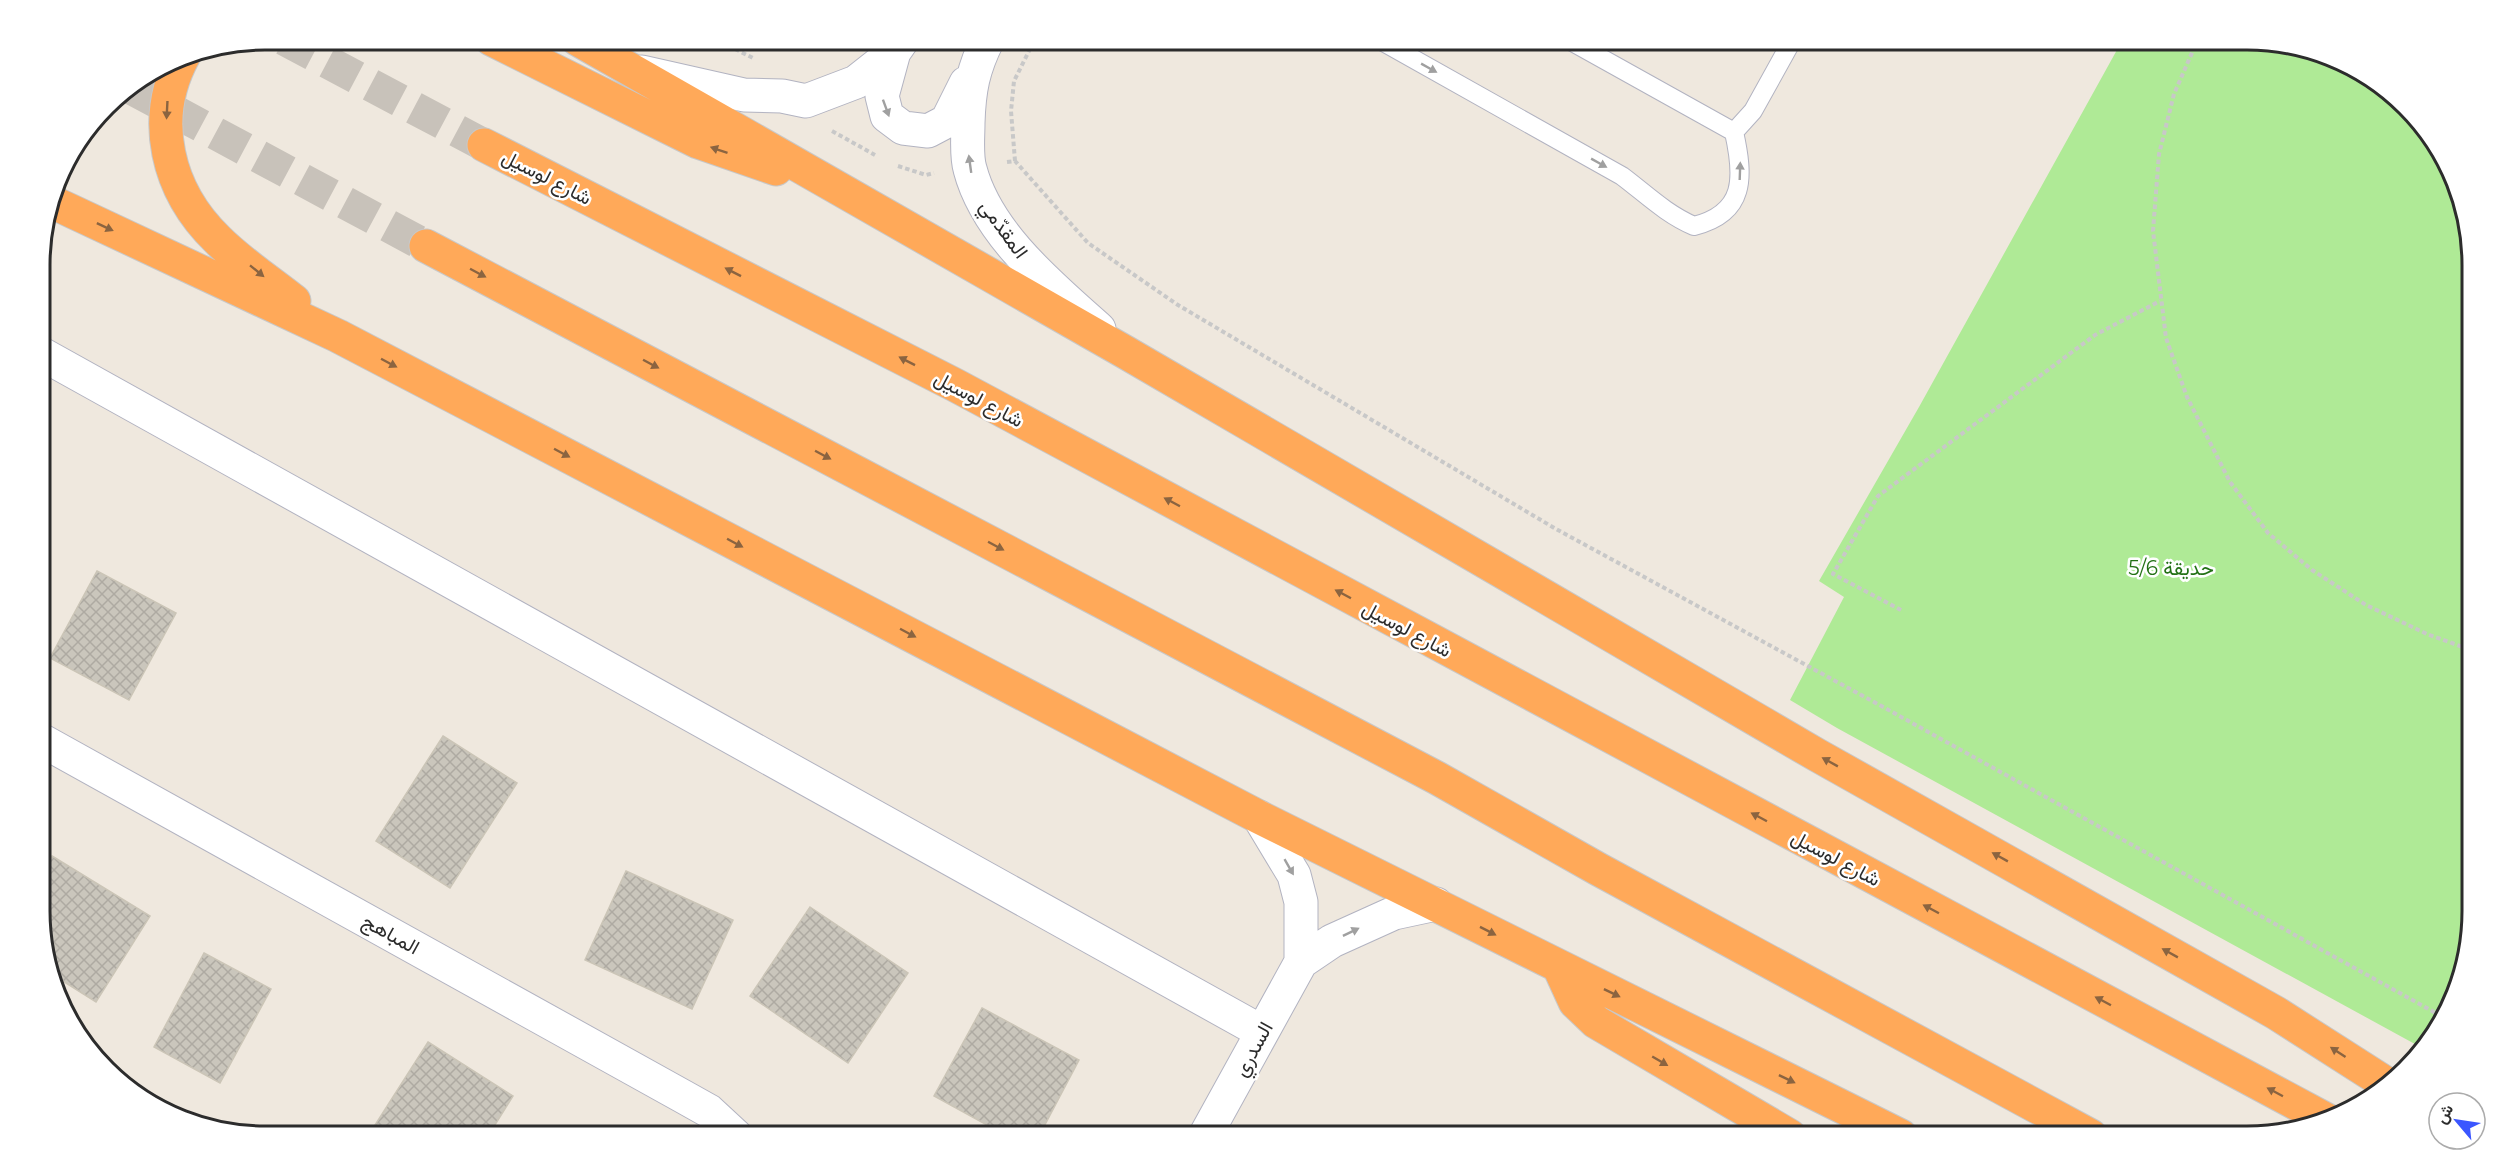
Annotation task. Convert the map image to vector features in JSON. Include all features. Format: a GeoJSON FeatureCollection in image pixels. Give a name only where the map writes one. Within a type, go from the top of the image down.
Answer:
{"type":"FeatureCollection","features":[{"type":"Feature","properties":{"kind":"highway"},"geometry":{"type":"LineString","coordinates":[[513,50],[698,142],[854,197]]}},
{"type":"Feature","properties":{"kind":"highway"},"geometry":{"type":"LineString","coordinates":[[596,50],[1125,352],[1817,755],[2276,1013],[2379,1079]]}},
{"type":"Feature","properties":{"kind":"highway"},"geometry":{"type":"LineString","coordinates":[[177,69],[167,103],[166,143],[172,172],[187,201],[218,240],[338,336]]}},
{"type":"Feature","properties":{"kind":"highway","name":"شارع لوسيل"},"geometry":{"type":"LineString","coordinates":[[484,145],[965,390],[2315,1114]]}},
{"type":"Feature","properties":{"kind":"highway"},"geometry":{"type":"LineString","coordinates":[[58,205],[338,336],[1259,817],[1881,1126]]}},
{"type":"Feature","properties":{"kind":"highway"},"geometry":{"type":"LineString","coordinates":[[426,246],[1437,778],[1598,869],[2073,1126]]}},
{"type":"Feature","properties":{"kind":"highway"},"geometry":{"type":"LineString","coordinates":[[1559,967],[1575,1002],[1596,1022],[1773,1126]]}},
{"type":"Feature","properties":{"kind":"street","name":"المقدّمي"},"geometry":{"type":"LineString","coordinates":[[806,101],[856,82],[893,50]]}},
{"type":"Feature","properties":{"kind":"street","name":"المقدّمي"},"geometry":{"type":"LineString","coordinates":[[897,50],[882,96],[887,116],[903,128],[928,131],[947,121],[981,52]]}},
{"type":"Feature","properties":{"kind":"street","name":"المقدّمي"},"geometry":{"type":"LineString","coordinates":[[981,52],[969,105],[969,167],[977,190],[994,221],[1039,276],[1125,352]]}},
{"type":"Feature","properties":{"kind":"street"},"geometry":{"type":"LineString","coordinates":[[631,70],[744,95],[782,96],[806,101]]}},
{"type":"Feature","properties":{"kind":"street"},"geometry":{"type":"LineString","coordinates":[[50,359],[1262,1032]]}},
{"type":"Feature","properties":{"kind":"street","name":"المباهج"},"geometry":{"type":"LineString","coordinates":[[50,746],[684,1096],[709,1111],[725,1126]]}},
{"type":"Feature","properties":{"kind":"street"},"geometry":{"type":"LineString","coordinates":[[1259,817],[1294,875],[1300,902],[1301,962]]}},
{"type":"Feature","properties":{"kind":"street","name":"السدري"},"geometry":{"type":"LineString","coordinates":[[1210,1126],[1301,962],[1332,941],[1394,913],[1436,904]]}},
{"type":"Feature","properties":{"kind":"lane"},"geometry":{"type":"LineString","coordinates":[[1398,50],[1622,176],[1662,209],[1694,226],[1711,222],[1727,212],[1737,193],[1741,176],[1741,161],[1734,132],[1587,50]]}},
{"type":"Feature","properties":{"kind":"lane"},"geometry":{"type":"LineString","coordinates":[[1734,132],[1753,111],[1787,50]]}},
{"type":"Feature","properties":{"kind":"path"},"geometry":{"type":"LineString","coordinates":[[738,50],[756,59]]}},
{"type":"Feature","properties":{"kind":"path"},"geometry":{"type":"LineString","coordinates":[[1030,50],[1014,81],[1011,111],[1015,161],[1088,243],[1188,311],[1556,529],[1886,708],[2435,1013]]}},
{"type":"Feature","properties":{"kind":"path"},"geometry":{"type":"LineString","coordinates":[[2193,50],[2174,94],[2159,154],[2152,231],[2166,339],[2187,397],[2230,482],[2268,533],[2312,570],[2366,605],[2427,634],[2462,647]]}},
{"type":"Feature","properties":{"kind":"path"},"geometry":{"type":"LineString","coordinates":[[806,101],[826,127],[876,156]]}},
{"type":"Feature","properties":{"kind":"path"},"geometry":{"type":"LineString","coordinates":[[894,164],[926,175],[1015,161]]}},
{"type":"Feature","properties":{"kind":"path"},"geometry":{"type":"LineString","coordinates":[[1901,610],[1833,574],[1878,496],[2094,335],[2160,301]]}},
{"type":"Feature","properties":{"kind":"green space","name":"حديقة 5/6"},"geometry":{"type":"Polygon","coordinates":[[[2117,50],[2260,50],[2302,57],[2329,66],[2366,86],[2388,103],[2417,134],[2433,157],[2450,196],[2460,237],[2462,265],[2462,910],[2460,938],[2450,979],[2433,1018],[2415,1044],[1837,728],[1790,700],[1844,597],[1819,581],[1919,407],[2117,50]]]}},
{"type":"Feature","properties":{"kind":"building"},"geometry":{"type":"Polygon","coordinates":[[[97,571],[176,613],[129,700],[50,658],[97,571]]]}},
{"type":"Feature","properties":{"kind":"building"},"geometry":{"type":"Polygon","coordinates":[[[443,736],[517,783],[450,888],[376,841],[443,736]]]}},
{"type":"Feature","properties":{"kind":"building"},"geometry":{"type":"Polygon","coordinates":[[[52,856],[150,916],[96,1002],[61,979],[51,938],[50,859],[52,856]]]}},
{"type":"Feature","properties":{"kind":"building"},"geometry":{"type":"Polygon","coordinates":[[[626,871],[733,920],[692,1009],[585,960],[626,871]]]}},
{"type":"Feature","properties":{"kind":"building"},"geometry":{"type":"Polygon","coordinates":[[[810,907],[908,973],[848,1063],[750,996],[810,907]]]}},
{"type":"Feature","properties":{"kind":"building"},"geometry":{"type":"Polygon","coordinates":[[[204,953],[271,989],[220,1083],[154,1047],[204,953]]]}},
{"type":"Feature","properties":{"kind":"building"},"geometry":{"type":"Polygon","coordinates":[[[982,1008],[1079,1060],[1044,1126],[989,1126],[934,1096],[982,1008]]]}},
{"type":"Feature","properties":{"kind":"building"},"geometry":{"type":"Polygon","coordinates":[[[428,1042],[513,1096],[494,1126],[374,1126],[428,1042]]]}},
{"type":"Feature","properties":{"kind":"tunnel"},"geometry":{"type":"LineString","coordinates":[[305,50],[484,145]]}},
{"type":"Feature","properties":{"kind":"tunnel"},"geometry":{"type":"LineString","coordinates":[[137,92],[426,246]]}}]}
